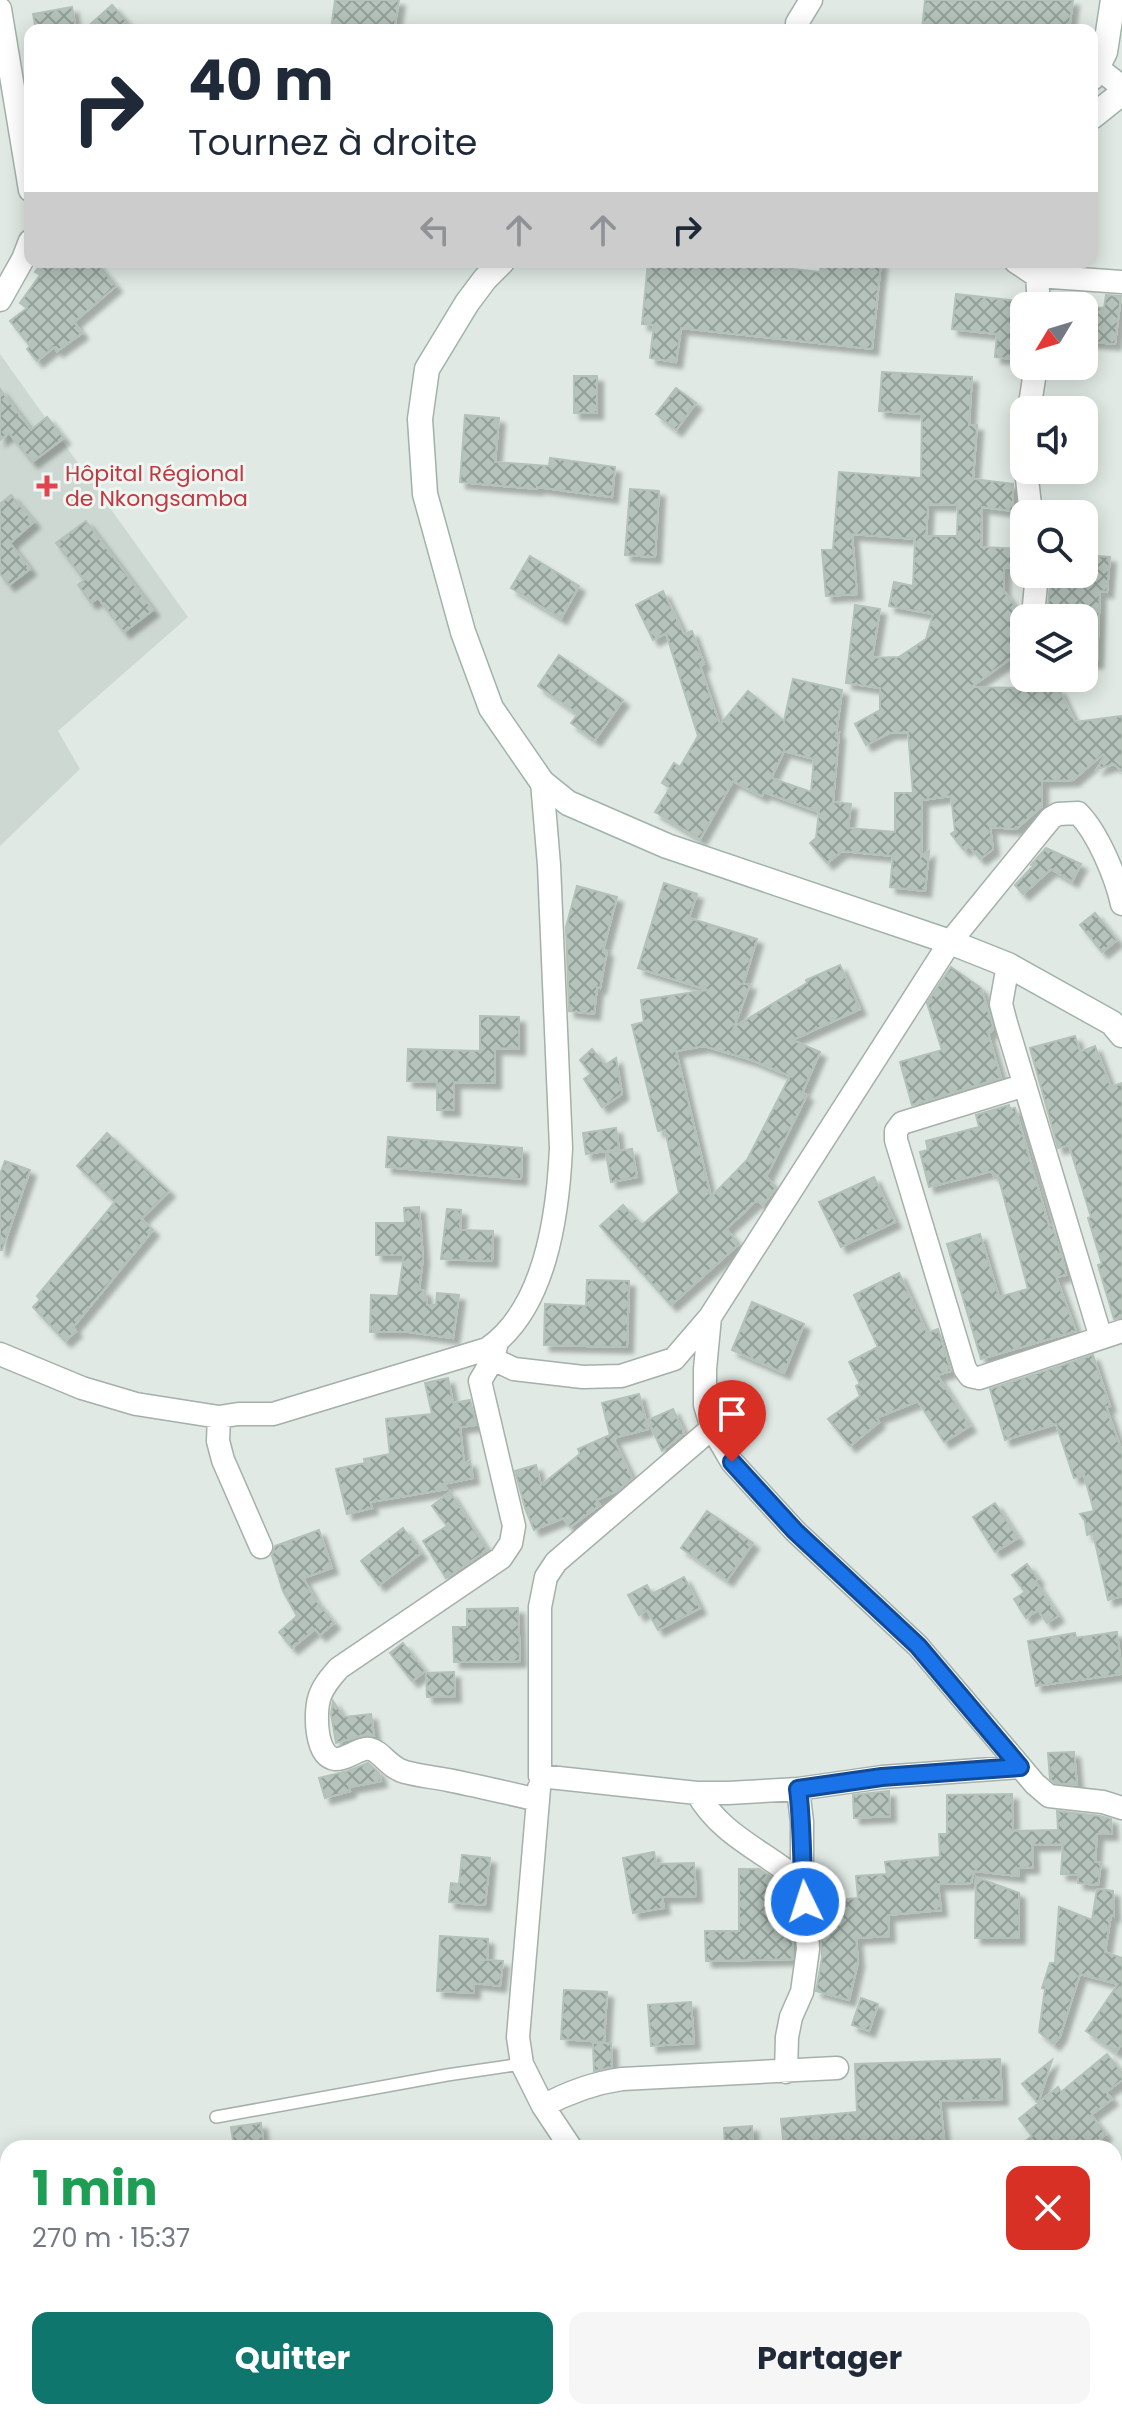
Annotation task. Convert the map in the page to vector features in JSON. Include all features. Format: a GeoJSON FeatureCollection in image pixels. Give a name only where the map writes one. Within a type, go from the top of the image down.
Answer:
{"type":"FeatureCollection","features":[{"type":"Feature","properties":{"kind":"street"},"geometry":{"type":"LineString","coordinates":[[797,24],[811,0]]}},
{"type":"Feature","properties":{"kind":"street"},"geometry":{"type":"LineString","coordinates":[[1098,67],[1105,52],[1113,0]]}},
{"type":"Feature","properties":{"kind":"street"},"geometry":{"type":"LineString","coordinates":[[0,9],[24,154]]}},
{"type":"Feature","properties":{"kind":"street"},"geometry":{"type":"LineString","coordinates":[[1098,75],[1122,90],[1098,112]]}},
{"type":"Feature","properties":{"kind":"street"},"geometry":{"type":"LineString","coordinates":[[0,300],[24,256]]}},
{"type":"Feature","properties":{"kind":"street"},"geometry":{"type":"LineString","coordinates":[[496,268],[467,303],[427,369],[420,419],[425,494],[463,632],[491,708],[542,782],[568,803],[667,846],[950,942],[1008,965],[1119,1025]]}},
{"type":"Feature","properties":{"kind":"street"},"geometry":{"type":"LineString","coordinates":[[1025,268],[1037,276],[1122,282]]}},
{"type":"Feature","properties":{"kind":"street"},"geometry":{"type":"LineString","coordinates":[[1037,276],[1038,292]]}},
{"type":"Feature","properties":{"kind":"street"},"geometry":{"type":"LineString","coordinates":[[538,1800],[392,1768],[373,1749],[367,1748],[338,1759],[330,1757],[319,1740],[317,1713],[325,1685],[339,1668],[501,1558],[511,1543],[514,1526],[480,1381],[537,1283],[560,1186],[549,865],[542,782]]}},
{"type":"Feature","properties":{"kind":"street"},"geometry":{"type":"LineString","coordinates":[[0,1354],[82,1388],[136,1404],[219,1417],[273,1414],[487,1349],[495,1351],[514,1369],[583,1377],[621,1376],[674,1359],[710,1317],[950,942],[1051,818],[1058,814],[1078,813],[1087,822],[1121,897]]}},
{"type":"Feature","properties":{"kind":"street"},"geometry":{"type":"LineString","coordinates":[[1008,965],[1001,1004],[1025,1085],[1112,1335],[979,1378],[970,1376],[965,1369],[896,1140],[896,1131],[902,1123],[1025,1085]]}},
{"type":"Feature","properties":{"kind":"street"},"geometry":{"type":"LineString","coordinates":[[710,1317],[705,1405],[712,1428],[732,1462],[795,1531],[918,1646],[1020,1767],[1049,1796],[1103,1802],[1122,1808]]}},
{"type":"Feature","properties":{"kind":"street"},"geometry":{"type":"LineString","coordinates":[[219,1417],[218,1441],[223,1460],[261,1547]]}},
{"type":"Feature","properties":{"kind":"street"},"geometry":{"type":"LineString","coordinates":[[566,2140],[543,2106],[522,2064],[518,2037],[540,1776],[540,1607],[546,1577],[556,1562],[712,1428]]}},
{"type":"Feature","properties":{"kind":"street"},"geometry":{"type":"LineString","coordinates":[[540,1776],[697,1793],[798,1789],[882,1777],[1020,1767]]}},
{"type":"Feature","properties":{"kind":"street"},"geometry":{"type":"LineString","coordinates":[[786,2072],[787,2037],[807,1973],[798,1789]]}},
{"type":"Feature","properties":{"kind":"street"},"geometry":{"type":"LineString","coordinates":[[697,1793],[703,1804],[749,1848],[786,1869],[803,1884]]}},
{"type":"Feature","properties":{"kind":"street"},"geometry":{"type":"LineString","coordinates":[[543,2106],[597,2082],[837,2068]]}},
{"type":"Feature","properties":{"kind":"lane"},"geometry":{"type":"LineString","coordinates":[[216,2117],[522,2064]]}},
{"type":"Feature","properties":{"kind":"shaded area","name":"Hôpital Régional de Nkongsamba"},"geometry":{"type":"Polygon","coordinates":[[[0,354],[188,617],[58,731],[80,769],[0,846],[0,354]]]}},
{"type":"Feature","properties":{"kind":"building"},"geometry":{"type":"Polygon","coordinates":[[[335,0],[399,0],[395,24],[332,24],[335,0]]]}},
{"type":"Feature","properties":{"kind":"building"},"geometry":{"type":"Polygon","coordinates":[[[925,0],[1073,0],[1070,24],[923,24],[925,0]]]}},
{"type":"Feature","properties":{"kind":"building"},"geometry":{"type":"Polygon","coordinates":[[[112,5],[128,23],[127,24],[91,24],[112,5]]]}},
{"type":"Feature","properties":{"kind":"building"},"geometry":{"type":"Polygon","coordinates":[[[72,7],[75,24],[35,24],[33,14],[72,7]]]}},
{"type":"Feature","properties":{"kind":"building"},"geometry":{"type":"Polygon","coordinates":[[[38,268],[101,268],[116,286],[74,322],[82,333],[57,351],[54,347],[37,361],[27,349],[30,346],[10,321],[27,308],[20,303],[40,275],[35,272],[38,268]]]}},
{"type":"Feature","properties":{"kind":"building"},"geometry":{"type":"Polygon","coordinates":[[[647,268],[784,268],[820,272],[820,268],[880,268],[872,349],[681,328],[676,362],[650,358],[654,325],[642,324],[647,268]]]}},
{"type":"Feature","properties":{"kind":"building"},"geometry":{"type":"Polygon","coordinates":[[[956,294],[1010,300],[1010,359],[995,357],[997,334],[952,329],[956,294]]]}},
{"type":"Feature","properties":{"kind":"building"},"geometry":{"type":"Polygon","coordinates":[[[1106,295],[1121,296],[1115,344],[1098,342],[1098,307],[1104,308],[1106,295]]]}},
{"type":"Feature","properties":{"kind":"building"},"geometry":{"type":"Polygon","coordinates":[[[882,372],[972,377],[969,425],[977,425],[973,479],[1013,484],[1010,511],[982,507],[981,547],[1010,548],[1010,567],[1004,567],[1004,591],[1013,604],[1010,604],[1010,659],[971,687],[1010,688],[1010,692],[1060,692],[1075,722],[1122,716],[1122,771],[1114,764],[1097,769],[1105,756],[1103,754],[1073,780],[1042,781],[1042,806],[1016,829],[990,827],[993,849],[980,859],[969,846],[964,850],[951,834],[955,831],[951,796],[922,800],[921,857],[929,851],[925,891],[890,887],[893,856],[842,851],[827,863],[810,843],[816,838],[819,812],[764,792],[762,796],[733,781],[700,839],[655,812],[670,788],[662,783],[674,763],[680,767],[698,736],[666,633],[653,640],[636,605],[663,591],[684,634],[692,631],[720,725],[748,691],[784,721],[793,679],[842,690],[833,802],[851,804],[848,828],[895,832],[895,793],[913,793],[908,732],[889,733],[866,745],[855,724],[880,710],[880,688],[846,683],[855,605],[880,609],[872,658],[899,657],[926,639],[933,614],[889,606],[894,582],[913,586],[915,539],[852,534],[857,594],[826,596],[822,550],[833,550],[839,472],[921,478],[922,414],[879,411],[882,372]],[[928,504],[926,536],[957,536],[958,505],[928,504]],[[784,751],[771,778],[811,792],[814,759],[784,751]]]}},
{"type":"Feature","properties":{"kind":"building"},"geometry":{"type":"Polygon","coordinates":[[[574,376],[597,376],[597,413],[574,413],[574,376]]]}},
{"type":"Feature","properties":{"kind":"building"},"geometry":{"type":"Polygon","coordinates":[[[676,388],[696,403],[676,430],[656,414],[676,388]]]}},
{"type":"Feature","properties":{"kind":"building"},"geometry":{"type":"Polygon","coordinates":[[[0,389],[31,430],[47,417],[64,438],[32,462],[9,433],[0,440],[0,389]]]}},
{"type":"Feature","properties":{"kind":"building"},"geometry":{"type":"Polygon","coordinates":[[[465,415],[499,418],[495,462],[549,466],[550,458],[615,467],[612,497],[537,487],[460,482],[465,415]]]}},
{"type":"Feature","properties":{"kind":"building"},"geometry":{"type":"Polygon","coordinates":[[[630,489],[659,491],[655,557],[625,555],[630,489]]]}},
{"type":"Feature","properties":{"kind":"building"},"geometry":{"type":"Polygon","coordinates":[[[11,495],[34,522],[10,543],[30,569],[9,585],[0,574],[0,504],[11,495]]]}},
{"type":"Feature","properties":{"kind":"building"},"geometry":{"type":"Polygon","coordinates":[[[86,521],[153,610],[124,632],[98,598],[91,603],[78,585],[84,580],[56,543],[86,521]]]}},
{"type":"Feature","properties":{"kind":"building"},"geometry":{"type":"Polygon","coordinates":[[[530,556],[579,586],[561,618],[511,588],[530,556]]]}},
{"type":"Feature","properties":{"kind":"building"},"geometry":{"type":"Polygon","coordinates":[[[1098,556],[1110,557],[1107,592],[1100,591],[1098,638],[1098,604],[1048,604],[1050,588],[1098,588],[1098,556]]]}},
{"type":"Feature","properties":{"kind":"building"},"geometry":{"type":"Polygon","coordinates":[[[559,655],[623,700],[595,740],[571,723],[578,714],[538,686],[559,655]]]}},
{"type":"Feature","properties":{"kind":"building"},"geometry":{"type":"Polygon","coordinates":[[[1046,848],[1081,864],[1072,881],[1051,869],[1023,894],[1015,885],[1046,848]]]}},
{"type":"Feature","properties":{"kind":"building"},"geometry":{"type":"Polygon","coordinates":[[[664,883],[697,894],[689,918],[757,939],[743,984],[750,984],[734,1027],[807,983],[806,980],[840,965],[860,1009],[792,1040],[820,1052],[802,1093],[807,1095],[766,1177],[776,1187],[763,1205],[757,1200],[726,1229],[739,1244],[671,1305],[600,1226],[623,1205],[642,1225],[679,1193],[665,1130],[658,1131],[632,1025],[644,1022],[641,1000],[708,990],[638,968],[664,883]],[[704,1046],[676,1051],[711,1197],[747,1160],[790,1076],[752,1060],[704,1046]]]}},
{"type":"Feature","properties":{"kind":"building"},"geometry":{"type":"Polygon","coordinates":[[[577,886],[617,897],[603,950],[607,951],[600,988],[597,987],[594,1014],[569,1011],[566,927],[577,886]]]}},
{"type":"Feature","properties":{"kind":"building"},"geometry":{"type":"Polygon","coordinates":[[[1095,913],[1117,940],[1102,952],[1080,925],[1095,913]]]}},
{"type":"Feature","properties":{"kind":"building"},"geometry":{"type":"Polygon","coordinates":[[[951,967],[981,988],[993,1027],[988,1033],[1001,1078],[912,1105],[900,1062],[942,1050],[927,1003],[951,967]]]}},
{"type":"Feature","properties":{"kind":"building"},"geometry":{"type":"Polygon","coordinates":[[[480,1016],[519,1017],[519,1049],[495,1048],[495,1083],[454,1082],[454,1110],[437,1110],[437,1082],[407,1081],[408,1049],[480,1051],[480,1016]]]}},
{"type":"Feature","properties":{"kind":"building"},"geometry":{"type":"Polygon","coordinates":[[[1075,1036],[1080,1052],[1095,1046],[1111,1087],[1122,1083],[1122,1317],[1114,1319],[1098,1265],[1102,1264],[1088,1218],[1091,1217],[1069,1145],[1058,1148],[1030,1048],[1075,1036]]]}},
{"type":"Feature","properties":{"kind":"building"},"geometry":{"type":"Polygon","coordinates":[[[592,1049],[605,1065],[616,1058],[622,1094],[602,1107],[584,1079],[591,1074],[580,1060],[592,1049]]]}},
{"type":"Feature","properties":{"kind":"building"},"geometry":{"type":"Polygon","coordinates":[[[1009,1105],[1010,1109],[1015,1108],[1049,1226],[1052,1225],[1062,1257],[1066,1275],[1056,1277],[1076,1331],[981,1359],[947,1244],[980,1234],[999,1297],[1028,1289],[998,1175],[994,1176],[992,1171],[929,1187],[920,1152],[928,1150],[926,1141],[979,1127],[976,1115],[1009,1105]]]}},
{"type":"Feature","properties":{"kind":"building"},"geometry":{"type":"Polygon","coordinates":[[[616,1128],[619,1149],[586,1154],[583,1133],[616,1128]]]}},
{"type":"Feature","properties":{"kind":"building"},"geometry":{"type":"Polygon","coordinates":[[[107,1133],[169,1191],[141,1219],[153,1230],[73,1327],[76,1331],[65,1341],[33,1307],[40,1300],[37,1296],[115,1202],[77,1166],[107,1133]]]}},
{"type":"Feature","properties":{"kind":"building"},"geometry":{"type":"Polygon","coordinates":[[[388,1137],[522,1148],[521,1179],[386,1167],[388,1137]]]}},
{"type":"Feature","properties":{"kind":"building"},"geometry":{"type":"Polygon","coordinates":[[[632,1149],[637,1177],[611,1182],[606,1153],[632,1149]]]}},
{"type":"Feature","properties":{"kind":"building"},"geometry":{"type":"Polygon","coordinates":[[[5,1161],[30,1170],[0,1250],[0,1174],[5,1161]]]}},
{"type":"Feature","properties":{"kind":"building"},"geometry":{"type":"Polygon","coordinates":[[[874,1177],[895,1222],[841,1247],[819,1202],[874,1177]]]}},
{"type":"Feature","properties":{"kind":"building"},"geometry":{"type":"Polygon","coordinates":[[[419,1207],[423,1258],[419,1290],[425,1291],[427,1305],[436,1305],[437,1293],[459,1295],[453,1338],[409,1332],[370,1332],[371,1295],[398,1296],[404,1255],[376,1255],[376,1223],[405,1223],[404,1208],[419,1207]]]}},
{"type":"Feature","properties":{"kind":"building"},"geometry":{"type":"Polygon","coordinates":[[[447,1209],[461,1210],[460,1230],[493,1231],[492,1261],[441,1259],[447,1209]]]}},
{"type":"Feature","properties":{"kind":"building"},"geometry":{"type":"Polygon","coordinates":[[[899,1273],[927,1333],[938,1329],[951,1371],[937,1375],[970,1426],[944,1442],[918,1401],[876,1418],[879,1422],[850,1446],[828,1419],[860,1396],[856,1386],[860,1384],[849,1362],[878,1347],[854,1295],[899,1273]]]}},
{"type":"Feature","properties":{"kind":"building"},"geometry":{"type":"Polygon","coordinates":[[[587,1280],[629,1281],[627,1347],[544,1345],[545,1304],[586,1306],[587,1280]]]}},
{"type":"Feature","properties":{"kind":"building"},"geometry":{"type":"Polygon","coordinates":[[[752,1302],[804,1324],[784,1373],[732,1350],[752,1302]]]}},
{"type":"Feature","properties":{"kind":"building"},"geometry":{"type":"Polygon","coordinates":[[[1093,1355],[1110,1406],[1106,1407],[1122,1452],[1122,1596],[1108,1600],[1093,1533],[1087,1535],[1085,1521],[1080,1514],[1094,1511],[1084,1475],[1074,1478],[1056,1424],[1005,1440],[990,1389],[1093,1355]]]}},
{"type":"Feature","properties":{"kind":"building"},"geometry":{"type":"Polygon","coordinates":[[[448,1378],[453,1403],[470,1400],[476,1425],[460,1427],[464,1463],[470,1461],[473,1478],[443,1484],[447,1489],[370,1502],[372,1508],[347,1514],[336,1469],[390,1454],[386,1419],[432,1414],[425,1383],[448,1378]]]}},
{"type":"Feature","properties":{"kind":"building"},"geometry":{"type":"Polygon","coordinates":[[[639,1394],[648,1429],[613,1438],[632,1478],[617,1491],[596,1500],[600,1505],[570,1527],[563,1518],[534,1530],[515,1471],[536,1465],[541,1485],[580,1454],[578,1449],[610,1435],[602,1403],[639,1394]]]}},
{"type":"Feature","properties":{"kind":"building"},"geometry":{"type":"Polygon","coordinates":[[[673,1409],[684,1433],[662,1451],[648,1420],[673,1409]]]}},
{"type":"Feature","properties":{"kind":"building"},"geometry":{"type":"Polygon","coordinates":[[[450,1492],[487,1550],[446,1578],[423,1541],[447,1526],[432,1506],[450,1492]]]}},
{"type":"Feature","properties":{"kind":"building"},"geometry":{"type":"Polygon","coordinates":[[[995,1503],[1018,1538],[995,1552],[973,1517],[995,1503]]]}},
{"type":"Feature","properties":{"kind":"building"},"geometry":{"type":"Polygon","coordinates":[[[707,1511],[753,1543],[727,1580],[681,1548],[707,1511]]]}},
{"type":"Feature","properties":{"kind":"building"},"geometry":{"type":"Polygon","coordinates":[[[403,1528],[421,1553],[379,1585],[361,1561],[403,1528]]]}},
{"type":"Feature","properties":{"kind":"building"},"geometry":{"type":"Polygon","coordinates":[[[319,1530],[332,1568],[303,1578],[334,1623],[320,1635],[315,1629],[292,1648],[279,1632],[297,1616],[283,1591],[272,1556],[275,1546],[319,1530]]]}},
{"type":"Feature","properties":{"kind":"building"},"geometry":{"type":"Polygon","coordinates":[[[1027,1564],[1058,1616],[1047,1623],[1038,1610],[1026,1618],[1014,1599],[1025,1592],[1012,1575],[1027,1564]]]}},
{"type":"Feature","properties":{"kind":"building"},"geometry":{"type":"Polygon","coordinates":[[[684,1577],[700,1608],[658,1630],[647,1610],[639,1615],[628,1595],[647,1585],[652,1594],[684,1577]]]}},
{"type":"Feature","properties":{"kind":"building"},"geometry":{"type":"Polygon","coordinates":[[[518,1608],[520,1661],[454,1662],[453,1627],[467,1627],[467,1609],[518,1608]]]}},
{"type":"Feature","properties":{"kind":"building"},"geometry":{"type":"Polygon","coordinates":[[[1117,1632],[1122,1674],[1036,1686],[1028,1641],[1075,1633],[1076,1638],[1117,1632]]]}},
{"type":"Feature","properties":{"kind":"building"},"geometry":{"type":"Polygon","coordinates":[[[403,1643],[425,1671],[412,1681],[390,1653],[403,1643]]]}},
{"type":"Feature","properties":{"kind":"building"},"geometry":{"type":"Polygon","coordinates":[[[454,1672],[455,1696],[427,1697],[426,1673],[454,1672]]]}},
{"type":"Feature","properties":{"kind":"building"},"geometry":{"type":"Polygon","coordinates":[[[333,1701],[344,1717],[371,1714],[374,1736],[363,1735],[336,1743],[331,1714],[333,1701]]]}},
{"type":"Feature","properties":{"kind":"building"},"geometry":{"type":"Polygon","coordinates":[[[1074,1752],[1077,1785],[1055,1783],[1050,1779],[1048,1753],[1074,1752]]]}},
{"type":"Feature","properties":{"kind":"building"},"geometry":{"type":"Polygon","coordinates":[[[368,1763],[379,1773],[381,1781],[349,1787],[350,1791],[325,1798],[319,1778],[368,1763]]]}},
{"type":"Feature","properties":{"kind":"building"},"geometry":{"type":"Polygon","coordinates":[[[889,1791],[890,1816],[854,1818],[853,1795],[889,1791]]]}},
{"type":"Feature","properties":{"kind":"building"},"geometry":{"type":"Polygon","coordinates":[[[1012,1794],[1013,1831],[1058,1830],[1057,1811],[1111,1819],[1112,1834],[1097,1834],[1095,1862],[1101,1863],[1098,1885],[1078,1883],[1078,1875],[1061,1874],[1063,1844],[1032,1845],[1033,1867],[1019,1868],[1019,1876],[974,1871],[971,1883],[938,1884],[941,1910],[888,1915],[889,1936],[856,1938],[858,1962],[849,2000],[816,1991],[822,1958],[819,1902],[858,1898],[856,1876],[887,1874],[885,1862],[940,1857],[939,1834],[947,1834],[947,1795],[1012,1794]]]}},
{"type":"Feature","properties":{"kind":"building"},"geometry":{"type":"Polygon","coordinates":[[[654,1852],[656,1864],[694,1863],[696,1896],[662,1897],[664,1908],[633,1913],[623,1858],[654,1852]]]}},
{"type":"Feature","properties":{"kind":"building"},"geometry":{"type":"Polygon","coordinates":[[[462,1855],[490,1858],[485,1905],[449,1902],[451,1883],[459,1884],[462,1855]]]}},
{"type":"Feature","properties":{"kind":"building"},"geometry":{"type":"Polygon","coordinates":[[[739,1869],[759,1869],[774,1879],[775,1930],[793,1929],[793,1959],[706,1961],[705,1931],[739,1931],[739,1869]]]}},
{"type":"Feature","properties":{"kind":"building"},"geometry":{"type":"Polygon","coordinates":[[[976,1877],[1019,1893],[1019,1938],[975,1938],[976,1877]]]}},
{"type":"Feature","properties":{"kind":"building"},"geometry":{"type":"Polygon","coordinates":[[[1097,1889],[1113,1891],[1114,1916],[1111,1915],[1105,1952],[1122,1958],[1122,2043],[1116,2052],[1086,2031],[1118,1984],[1080,1974],[1060,2036],[1054,2044],[1039,2032],[1045,1989],[1042,1988],[1050,1963],[1055,1963],[1059,1907],[1092,1920],[1097,1889]]]}},
{"type":"Feature","properties":{"kind":"building"},"geometry":{"type":"Polygon","coordinates":[[[440,1936],[488,1939],[487,1960],[503,1961],[500,1986],[474,1983],[474,1993],[437,1991],[440,1936]]]}},
{"type":"Feature","properties":{"kind":"building"},"geometry":{"type":"Polygon","coordinates":[[[564,1990],[607,1992],[604,2042],[561,2039],[564,1990]]]}},
{"type":"Feature","properties":{"kind":"building"},"geometry":{"type":"Polygon","coordinates":[[[861,1998],[878,2004],[869,2031],[852,2025],[861,1998]]]}},
{"type":"Feature","properties":{"kind":"building"},"geometry":{"type":"Polygon","coordinates":[[[691,2002],[694,2043],[651,2046],[648,2005],[691,2002]]]}},
{"type":"Feature","properties":{"kind":"building"},"geometry":{"type":"Polygon","coordinates":[[[593,2043],[611,2043],[612,2067],[594,2071],[593,2043]]]}},
{"type":"Feature","properties":{"kind":"building"},"geometry":{"type":"Polygon","coordinates":[[[1107,2054],[1122,2073],[1122,2080],[1106,2092],[1112,2099],[1091,2115],[1106,2134],[1099,2140],[1027,2140],[1032,2136],[1019,2119],[1058,2087],[1061,2092],[1107,2054]]]}},
{"type":"Feature","properties":{"kind":"building"},"geometry":{"type":"Polygon","coordinates":[[[1000,2059],[1002,2099],[940,2101],[944,2140],[783,2140],[781,2119],[857,2112],[855,2064],[1000,2059]]]}},
{"type":"Feature","properties":{"kind":"building"},"geometry":{"type":"Polygon","coordinates":[[[1052,2060],[1038,2103],[1022,2084],[1052,2060]]]}},
{"type":"Feature","properties":{"kind":"building"},"geometry":{"type":"Polygon","coordinates":[[[261,2123],[263,2140],[233,2140],[231,2127],[261,2123]]]}},
{"type":"Feature","properties":{"kind":"building"},"geometry":{"type":"Polygon","coordinates":[[[752,2126],[753,2140],[725,2140],[724,2128],[752,2126]]]}},
{"type":"Feature","properties":{"kind":"place","name":"Hôpital Régional de Nkongsamba"},"geometry":{"type":"Point","coordinates":[47,486]}},
{"type":"Feature","properties":{"kind":"route"},"geometry":{"type":"LineString","coordinates":[[732,1462],[795,1531],[918,1646],[1020,1767],[882,1777],[798,1789],[805,1902]]}}]}
